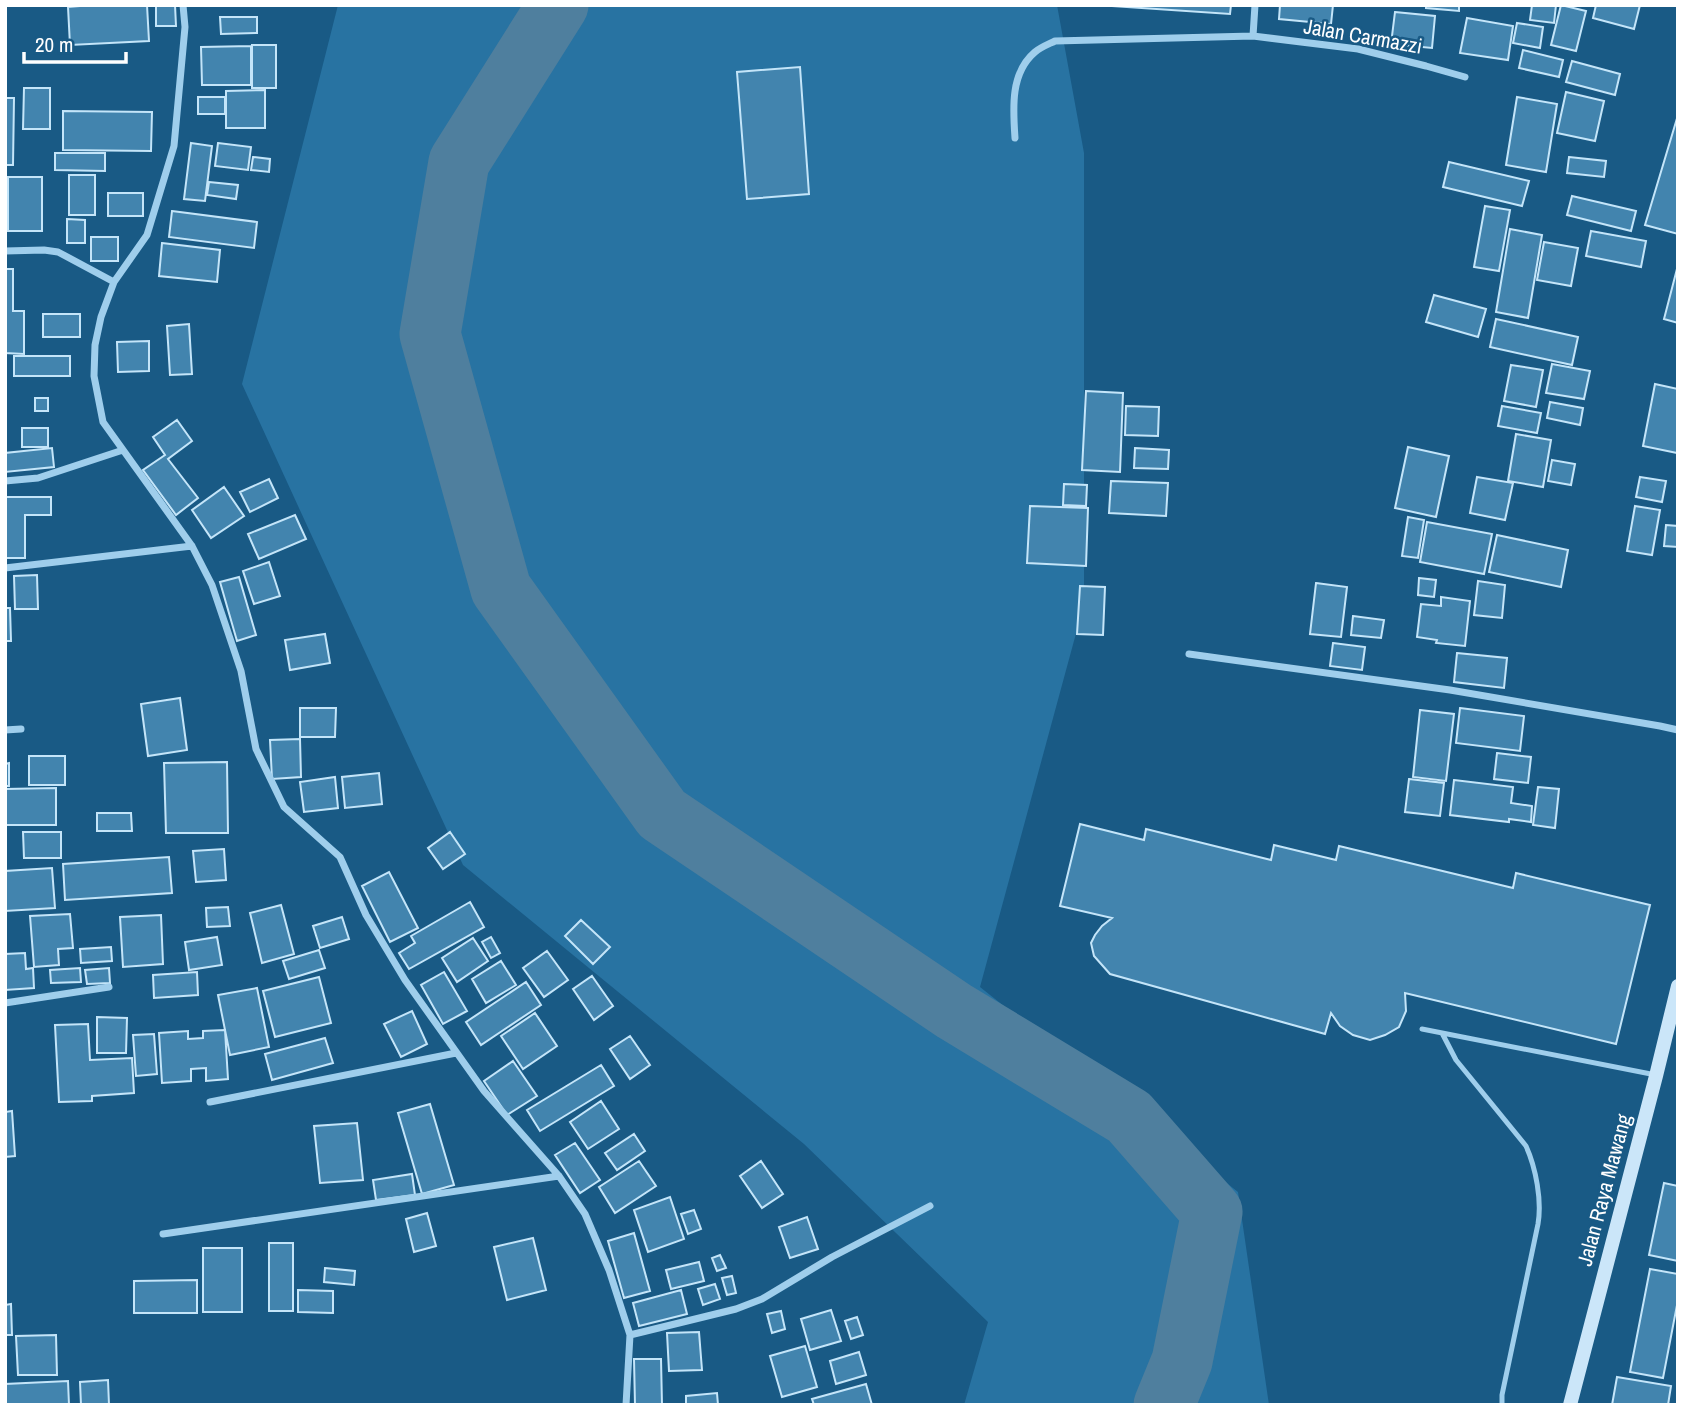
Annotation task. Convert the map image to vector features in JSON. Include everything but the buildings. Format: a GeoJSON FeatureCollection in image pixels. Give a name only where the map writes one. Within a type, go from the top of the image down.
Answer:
{"type":"FeatureCollection","features":[{"type":"Feature","properties":{"kind":"main road","name":"Jalan Raya Mawang"},"geometry":{"type":"LineString","coordinates":[[1570,1405],[1678,986]]}},
{"type":"Feature","properties":{"kind":"street"},"geometry":{"type":"LineString","coordinates":[[183,5],[184,27],[174,145],[147,235],[114,282],[101,317],[95,345],[94,376],[103,422],[192,547],[212,584],[241,671],[256,749],[284,807],[340,858],[366,915],[405,981],[484,1091],[559,1176],[585,1214],[609,1270],[630,1335],[626,1405]]}},
{"type":"Feature","properties":{"kind":"street"},"geometry":{"type":"LineString","coordinates":[[1253,36],[1255,5]]}},
{"type":"Feature","properties":{"kind":"street","name":"Jalan Carmazzi"},"geometry":{"type":"LineString","coordinates":[[1014,138],[1013,109],[1019,75],[1036,51],[1055,41],[1253,36],[1358,49],[1465,77]]}},
{"type":"Feature","properties":{"kind":"street"},"geometry":{"type":"LineString","coordinates":[[5,251],[58,252],[114,282]]}},
{"type":"Feature","properties":{"kind":"street"},"geometry":{"type":"LineString","coordinates":[[5,481],[38,478],[123,450]]}},
{"type":"Feature","properties":{"kind":"street"},"geometry":{"type":"LineString","coordinates":[[5,568],[192,547]]}},
{"type":"Feature","properties":{"kind":"street"},"geometry":{"type":"LineString","coordinates":[[1189,654],[1450,690],[1678,730]]}},
{"type":"Feature","properties":{"kind":"street"},"geometry":{"type":"LineString","coordinates":[[5,730],[21,729]]}},
{"type":"Feature","properties":{"kind":"street"},"geometry":{"type":"LineString","coordinates":[[5,1003],[109,987]]}},
{"type":"Feature","properties":{"kind":"street"},"geometry":{"type":"LineString","coordinates":[[210,1102],[456,1053]]}},
{"type":"Feature","properties":{"kind":"street"},"geometry":{"type":"LineString","coordinates":[[163,1234],[559,1176]]}},
{"type":"Feature","properties":{"kind":"street"},"geometry":{"type":"LineString","coordinates":[[630,1335],[736,1309],[762,1299],[832,1257],[930,1206]]}},
{"type":"Feature","properties":{"kind":"lane"},"geometry":{"type":"LineString","coordinates":[[1422,1029],[1656,1076]]}},
{"type":"Feature","properties":{"kind":"lane"},"geometry":{"type":"LineString","coordinates":[[1442,1033],[1461,1067],[1526,1146],[1531,1156],[1541,1212],[1502,1405]]}},
{"type":"Feature","properties":{"kind":"shaded area"},"geometry":{"type":"Polygon","coordinates":[[[338,5],[1057,5],[1084,153],[1084,604],[980,987],[1238,1192],[1269,1405],[964,1405],[988,1322],[804,1144],[463,865],[242,384],[338,5]]]}},
{"type":"Feature","properties":{"kind":"waterway"},"geometry":{"type":"LineString","coordinates":[[558,5],[459,162],[430,334],[501,589],[662,814],[954,1011],[1129,1117],[1212,1212],[1182,1361],[1164,1405]]}}]}
